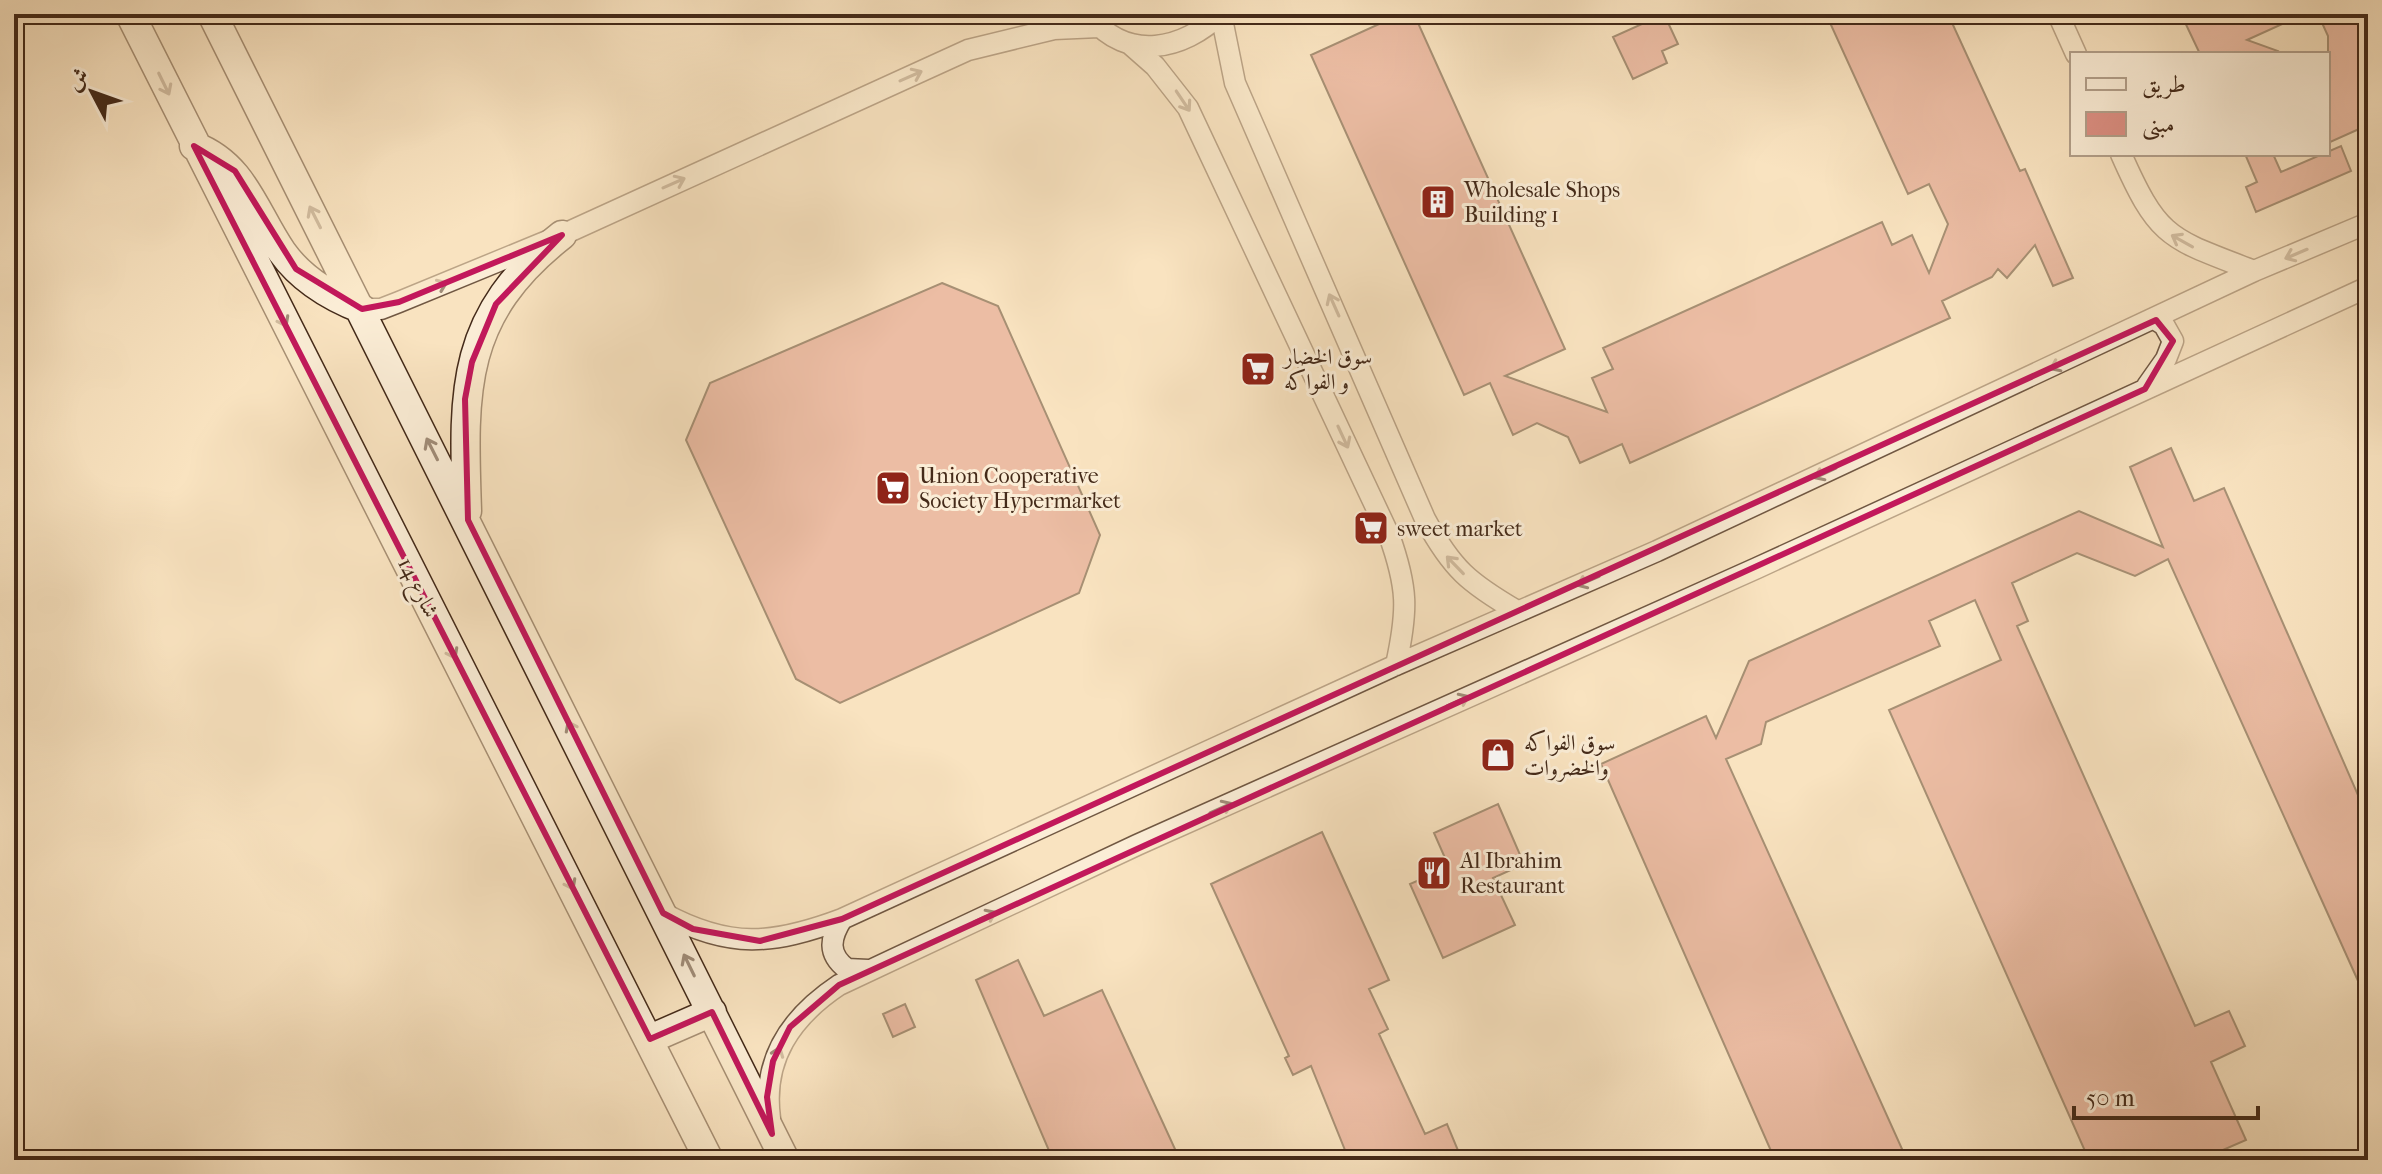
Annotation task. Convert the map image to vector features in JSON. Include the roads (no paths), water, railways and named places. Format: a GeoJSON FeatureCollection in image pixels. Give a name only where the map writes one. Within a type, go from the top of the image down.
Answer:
{"type":"FeatureCollection","features":[{"type":"Feature","properties":{"kind":"main road","name":"شارع 14"},"geometry":{"type":"LineString","coordinates":[[130,14],[194,146],[709,1160]]}},
{"type":"Feature","properties":{"kind":"main road"},"geometry":{"type":"LineString","coordinates":[[212,14],[468,520],[785,1160]]}},
{"type":"Feature","properties":{"kind":"main road"},"geometry":{"type":"LineString","coordinates":[[194,146],[223,160],[235,171],[273,238],[296,269],[327,293],[362,309]]}},
{"type":"Feature","properties":{"kind":"main road"},"geometry":{"type":"LineString","coordinates":[[468,520],[465,399],[472,362],[496,304],[537,255],[562,235]]}},
{"type":"Feature","properties":{"kind":"main road"},"geometry":{"type":"LineString","coordinates":[[650,1039],[712,1012]]}},
{"type":"Feature","properties":{"kind":"street"},"geometry":{"type":"LineString","coordinates":[[1130,44],[1155,47],[1180,43],[1203,31],[1220,14]]}},
{"type":"Feature","properties":{"kind":"street"},"geometry":{"type":"LineString","coordinates":[[1220,14],[1235,83],[1425,519],[1446,557],[1476,587],[1517,611]]}},
{"type":"Feature","properties":{"kind":"street"},"geometry":{"type":"LineString","coordinates":[[2058,14],[2075,52]]}},
{"type":"Feature","properties":{"kind":"street"},"geometry":{"type":"LineString","coordinates":[[362,309],[381,309],[562,235],[968,50],[1094,20],[1130,44],[1155,66],[1188,108],[1389,535],[1404,577],[1406,621],[1396,665]]}},
{"type":"Feature","properties":{"kind":"street"},"geometry":{"type":"LineString","coordinates":[[2122,156],[2156,223],[2176,239],[2254,271]]}},
{"type":"Feature","properties":{"kind":"street"},"geometry":{"type":"LineString","coordinates":[[663,913],[693,929],[725,939],[760,941],[789,938],[842,919],[1396,665],[1671,544],[2156,320],[2254,271],[2368,223]]}},
{"type":"Feature","properties":{"kind":"street"},"geometry":{"type":"LineString","coordinates":[[772,1134],[767,1097],[773,1061],[790,1027],[811,1003],[839,985],[1137,845],[1757,568],[2368,287]]}},
{"type":"Feature","properties":{"kind":"street"},"geometry":{"type":"LineString","coordinates":[[2145,389],[2166,359],[2173,341],[2170,332],[2156,320]]}},
{"type":"Feature","properties":{"kind":"street"},"geometry":{"type":"LineString","coordinates":[[842,919],[831,940],[838,962],[847,969],[872,970]]}},
{"type":"Feature","properties":{"kind":"place","name":"Wholesale Shops Building 1"},"geometry":{"type":"Point","coordinates":[1438,202]}},
{"type":"Feature","properties":{"kind":"place","name":"سوق الخضار و الفواكه"},"geometry":{"type":"Point","coordinates":[1258,369]}},
{"type":"Feature","properties":{"kind":"place","name":"Union Cooperative Society Hypermarket"},"geometry":{"type":"Point","coordinates":[893,488]}},
{"type":"Feature","properties":{"kind":"place","name":"sweet market"},"geometry":{"type":"Point","coordinates":[1371,528]}},
{"type":"Feature","properties":{"kind":"place","name":"سوق الفواكه والخضروات"},"geometry":{"type":"Point","coordinates":[1498,755]}},
{"type":"Feature","properties":{"kind":"place","name":"Al Ibrahim Restaurant"},"geometry":{"type":"Point","coordinates":[1434,873]}}]}
